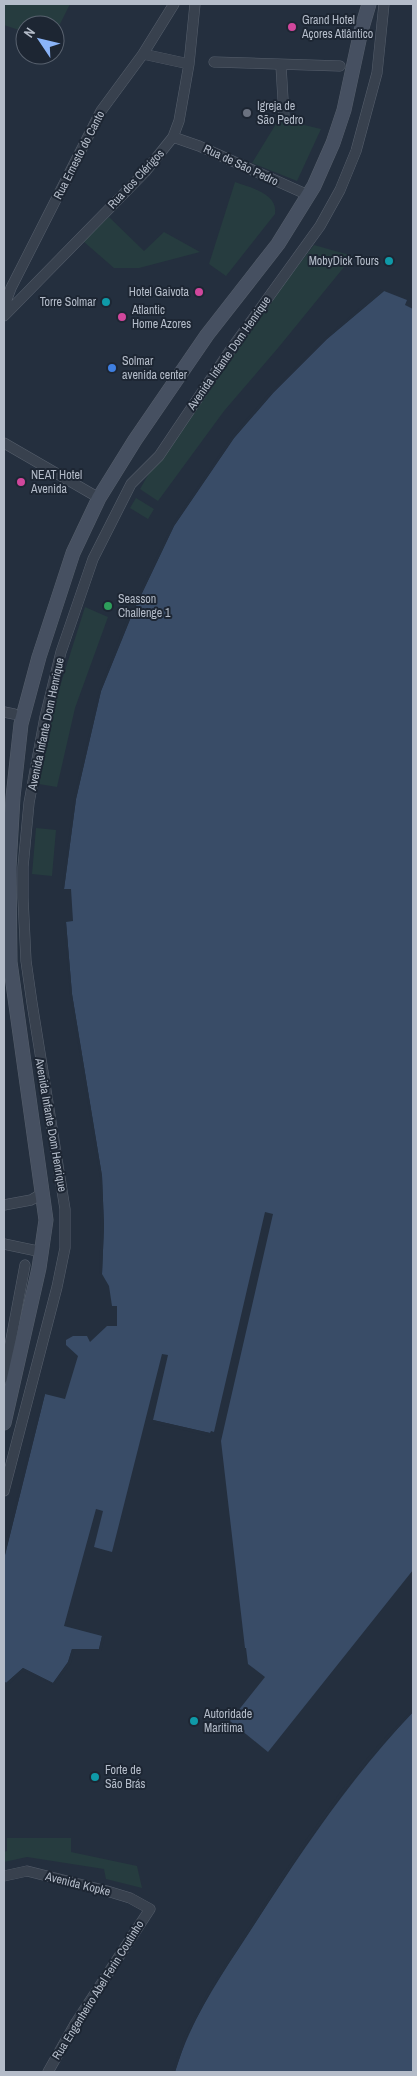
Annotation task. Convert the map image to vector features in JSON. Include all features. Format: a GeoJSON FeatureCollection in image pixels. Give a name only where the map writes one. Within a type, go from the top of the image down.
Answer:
{"type":"FeatureCollection","features":[{"type":"Feature","properties":{"kind":"main road","name":"Avenida Infante Dom Henrique"},"geometry":{"type":"LineString","coordinates":[[359,4],[361,31]]}},
{"type":"Feature","properties":{"kind":"main road","name":"Avenida Infante Dom Henrique"},"geometry":{"type":"LineString","coordinates":[[4,1424],[7,1398],[42,1252],[46,1220],[6,938],[6,888],[13,797],[22,724],[39,657],[73,553],[99,498],[167,392],[207,335],[278,244],[308,196],[333,143],[344,110],[361,31],[369,4]]}},
{"type":"Feature","properties":{"kind":"street","name":"Rua Ernesto do Canto"},"geometry":{"type":"LineString","coordinates":[[4,307],[11,288],[101,111],[143,54],[174,4]]}},
{"type":"Feature","properties":{"kind":"street","name":"Rua dos Clérigos"},"geometry":{"type":"LineString","coordinates":[[4,316],[145,172],[173,137],[179,121],[189,64],[195,4]]}},
{"type":"Feature","properties":{"kind":"street","name":"Avenida Infante Dom Henrique"},"geometry":{"type":"LineString","coordinates":[[4,1491],[57,1288],[65,1248],[65,1209],[61,1175],[46,1099],[26,961],[23,890],[23,867],[30,803],[45,717],[58,661],[93,559],[131,484],[159,456],[229,352],[320,226],[340,190],[356,151],[380,60],[384,4]]}},
{"type":"Feature","properties":{"kind":"street"},"geometry":{"type":"LineString","coordinates":[[143,54],[189,64]]}},
{"type":"Feature","properties":{"kind":"street"},"geometry":{"type":"LineString","coordinates":[[214,62],[284,66],[340,66]]}},
{"type":"Feature","properties":{"kind":"street"},"geometry":{"type":"LineString","coordinates":[[284,66],[284,116]]}},
{"type":"Feature","properties":{"kind":"street","name":"Rua de São Pedro"},"geometry":{"type":"LineString","coordinates":[[173,137],[199,146],[308,196]]}},
{"type":"Feature","properties":{"kind":"street"},"geometry":{"type":"LineString","coordinates":[[11,288],[15,295],[25,296]]}},
{"type":"Feature","properties":{"kind":"street"},"geometry":{"type":"LineString","coordinates":[[4,443],[99,498]]}},
{"type":"Feature","properties":{"kind":"street"},"geometry":{"type":"LineString","coordinates":[[4,1205],[31,1200],[43,1193]]}},
{"type":"Feature","properties":{"kind":"street"},"geometry":{"type":"LineString","coordinates":[[4,1244],[42,1252]]}},
{"type":"Feature","properties":{"kind":"street"},"geometry":{"type":"LineString","coordinates":[[4,1377],[25,1265]]}},
{"type":"Feature","properties":{"kind":"street","name":"Avenida Kopke"},"geometry":{"type":"LineString","coordinates":[[4,1876],[26,1871],[130,1898],[150,1909]]}},
{"type":"Feature","properties":{"kind":"street","name":"Rua Engenheiro Abel Ferin Coutinho"},"geometry":{"type":"LineString","coordinates":[[48,2072],[75,2024],[150,1909]]}},
{"type":"Feature","properties":{"kind":"green space"},"geometry":{"type":"Polygon","coordinates":[[[4,4],[70,4],[64,15],[15,15],[15,29],[4,25],[4,4]]]}},
{"type":"Feature","properties":{"kind":"green space"},"geometry":{"type":"Polygon","coordinates":[[[279,119],[321,129],[297,181],[252,163],[279,119]]]}},
{"type":"Feature","properties":{"kind":"green space"},"geometry":{"type":"Polygon","coordinates":[[[235,182],[268,196],[275,207],[275,214],[226,276],[209,264],[235,182]]]}},
{"type":"Feature","properties":{"kind":"green space"},"geometry":{"type":"Polygon","coordinates":[[[109,217],[144,251],[164,232],[200,252],[139,268],[114,268],[83,241],[109,217]]]}},
{"type":"Feature","properties":{"kind":"green space"},"geometry":{"type":"Polygon","coordinates":[[[314,245],[353,256],[224,411],[158,501],[140,489],[159,456],[273,298],[314,245]]]}},
{"type":"Feature","properties":{"kind":"green space"},"geometry":{"type":"Polygon","coordinates":[[[136,498],[154,509],[148,519],[130,508],[136,498]]]}},
{"type":"Feature","properties":{"kind":"green space"},"geometry":{"type":"Polygon","coordinates":[[[85,607],[108,617],[75,708],[57,787],[39,784],[55,702],[85,607]]]}},
{"type":"Feature","properties":{"kind":"green space"},"geometry":{"type":"Polygon","coordinates":[[[36,828],[56,830],[52,876],[32,874],[36,828]]]}},
{"type":"Feature","properties":{"kind":"green space"},"geometry":{"type":"Polygon","coordinates":[[[7,1838],[71,1838],[71,1852],[137,1866],[142,1888],[106,1879],[104,1869],[27,1857],[4,1862],[4,1852],[7,1851],[7,1838]]]}},
{"type":"Feature","properties":{"kind":"water"},"geometry":{"type":"Polygon","coordinates":[[[384,291],[407,300],[405,305],[413,309],[413,1570],[268,1752],[230,1721],[265,1677],[248,1664],[245,1648],[221,1441],[273,1214],[265,1212],[214,1432],[211,1431],[210,1433],[153,1420],[168,1355],[162,1354],[112,1552],[94,1547],[103,1511],[96,1509],[64,1626],[102,1636],[99,1649],[72,1649],[68,1662],[53,1683],[23,1668],[6,1683],[4,1681],[4,1559],[45,1394],[65,1399],[78,1356],[66,1345],[66,1340],[73,1336],[87,1336],[90,1342],[107,1326],[117,1326],[117,1306],[112,1306],[109,1286],[102,1274],[104,1226],[102,1176],[72,994],[66,922],[73,921],[71,889],[64,889],[76,799],[101,691],[133,612],[174,526],[234,438],[273,393],[327,339],[384,291]]]}},
{"type":"Feature","properties":{"kind":"water"},"geometry":{"type":"Polygon","coordinates":[[[413,1712],[413,2072],[175,2072],[199,2013],[274,1894],[349,1787],[413,1712]]]}},
{"type":"Feature","properties":{"kind":"pier"},"geometry":{"type":"Polygon","coordinates":[[[382,289],[384,291],[327,339],[273,393],[234,438],[174,526],[133,612],[101,691],[76,799],[64,889],[62,889],[74,798],[99,691],[130,611],[172,525],[232,436],[271,391],[325,338],[382,289]]]}},
{"type":"Feature","properties":{"kind":"pier"},"geometry":{"type":"Polygon","coordinates":[[[64,922],[66,922],[72,994],[102,1176],[104,1226],[102,1274],[99,1273],[101,1226],[100,1177],[70,995],[64,922]]]}},
{"type":"Feature","properties":{"kind":"pier"},"geometry":{"type":"Polygon","coordinates":[[[43,1394],[45,1394],[4,1559],[4,1549],[43,1394]]]}},
{"type":"Feature","properties":{"kind":"pier"},"geometry":{"type":"Polygon","coordinates":[[[153,1420],[210,1433],[210,1436],[153,1423],[153,1420]]]}},
{"type":"Feature","properties":{"kind":"pier"},"geometry":{"type":"Polygon","coordinates":[[[102,1636],[105,1636],[101,1651],[74,1651],[71,1663],[54,1685],[23,1671],[8,1685],[4,1685],[4,1681],[6,1683],[23,1668],[53,1683],[68,1662],[72,1649],[99,1649],[102,1636]]]}},
{"type":"Feature","properties":{"kind":"pier"},"geometry":{"type":"Polygon","coordinates":[[[413,1709],[413,1712],[349,1785],[305,1846],[212,1989],[187,2036],[175,2072],[172,2072],[185,2035],[210,1988],[303,1844],[347,1783],[381,1742],[413,1709]]]}},
{"type":"Feature","properties":{"kind":"place","name":"Grand Hotel Açores Atlântico"},"geometry":{"type":"Point","coordinates":[292,27]}},
{"type":"Feature","properties":{"kind":"place","name":"Igreja de São Pedro"},"geometry":{"type":"Point","coordinates":[247,113]}},
{"type":"Feature","properties":{"kind":"place","name":"MobyDick Tours"},"geometry":{"type":"Point","coordinates":[389,261]}},
{"type":"Feature","properties":{"kind":"place","name":"Hotel Gaivota"},"geometry":{"type":"Point","coordinates":[199,292]}},
{"type":"Feature","properties":{"kind":"place","name":"Torre Solmar"},"geometry":{"type":"Point","coordinates":[106,302]}},
{"type":"Feature","properties":{"kind":"place","name":"Atlantic Home Azores"},"geometry":{"type":"Point","coordinates":[122,317]}},
{"type":"Feature","properties":{"kind":"place","name":"Solmar avenida center"},"geometry":{"type":"Point","coordinates":[112,368]}},
{"type":"Feature","properties":{"kind":"place","name":"NEAT Hotel Avenida"},"geometry":{"type":"Point","coordinates":[21,482]}},
{"type":"Feature","properties":{"kind":"place","name":"Seasson Challenge 1"},"geometry":{"type":"Point","coordinates":[108,606]}},
{"type":"Feature","properties":{"kind":"place","name":"Autoridade Maritima"},"geometry":{"type":"Point","coordinates":[194,1721]}},
{"type":"Feature","properties":{"kind":"place","name":"Forte de São Brás"},"geometry":{"type":"Point","coordinates":[95,1777]}}]}
